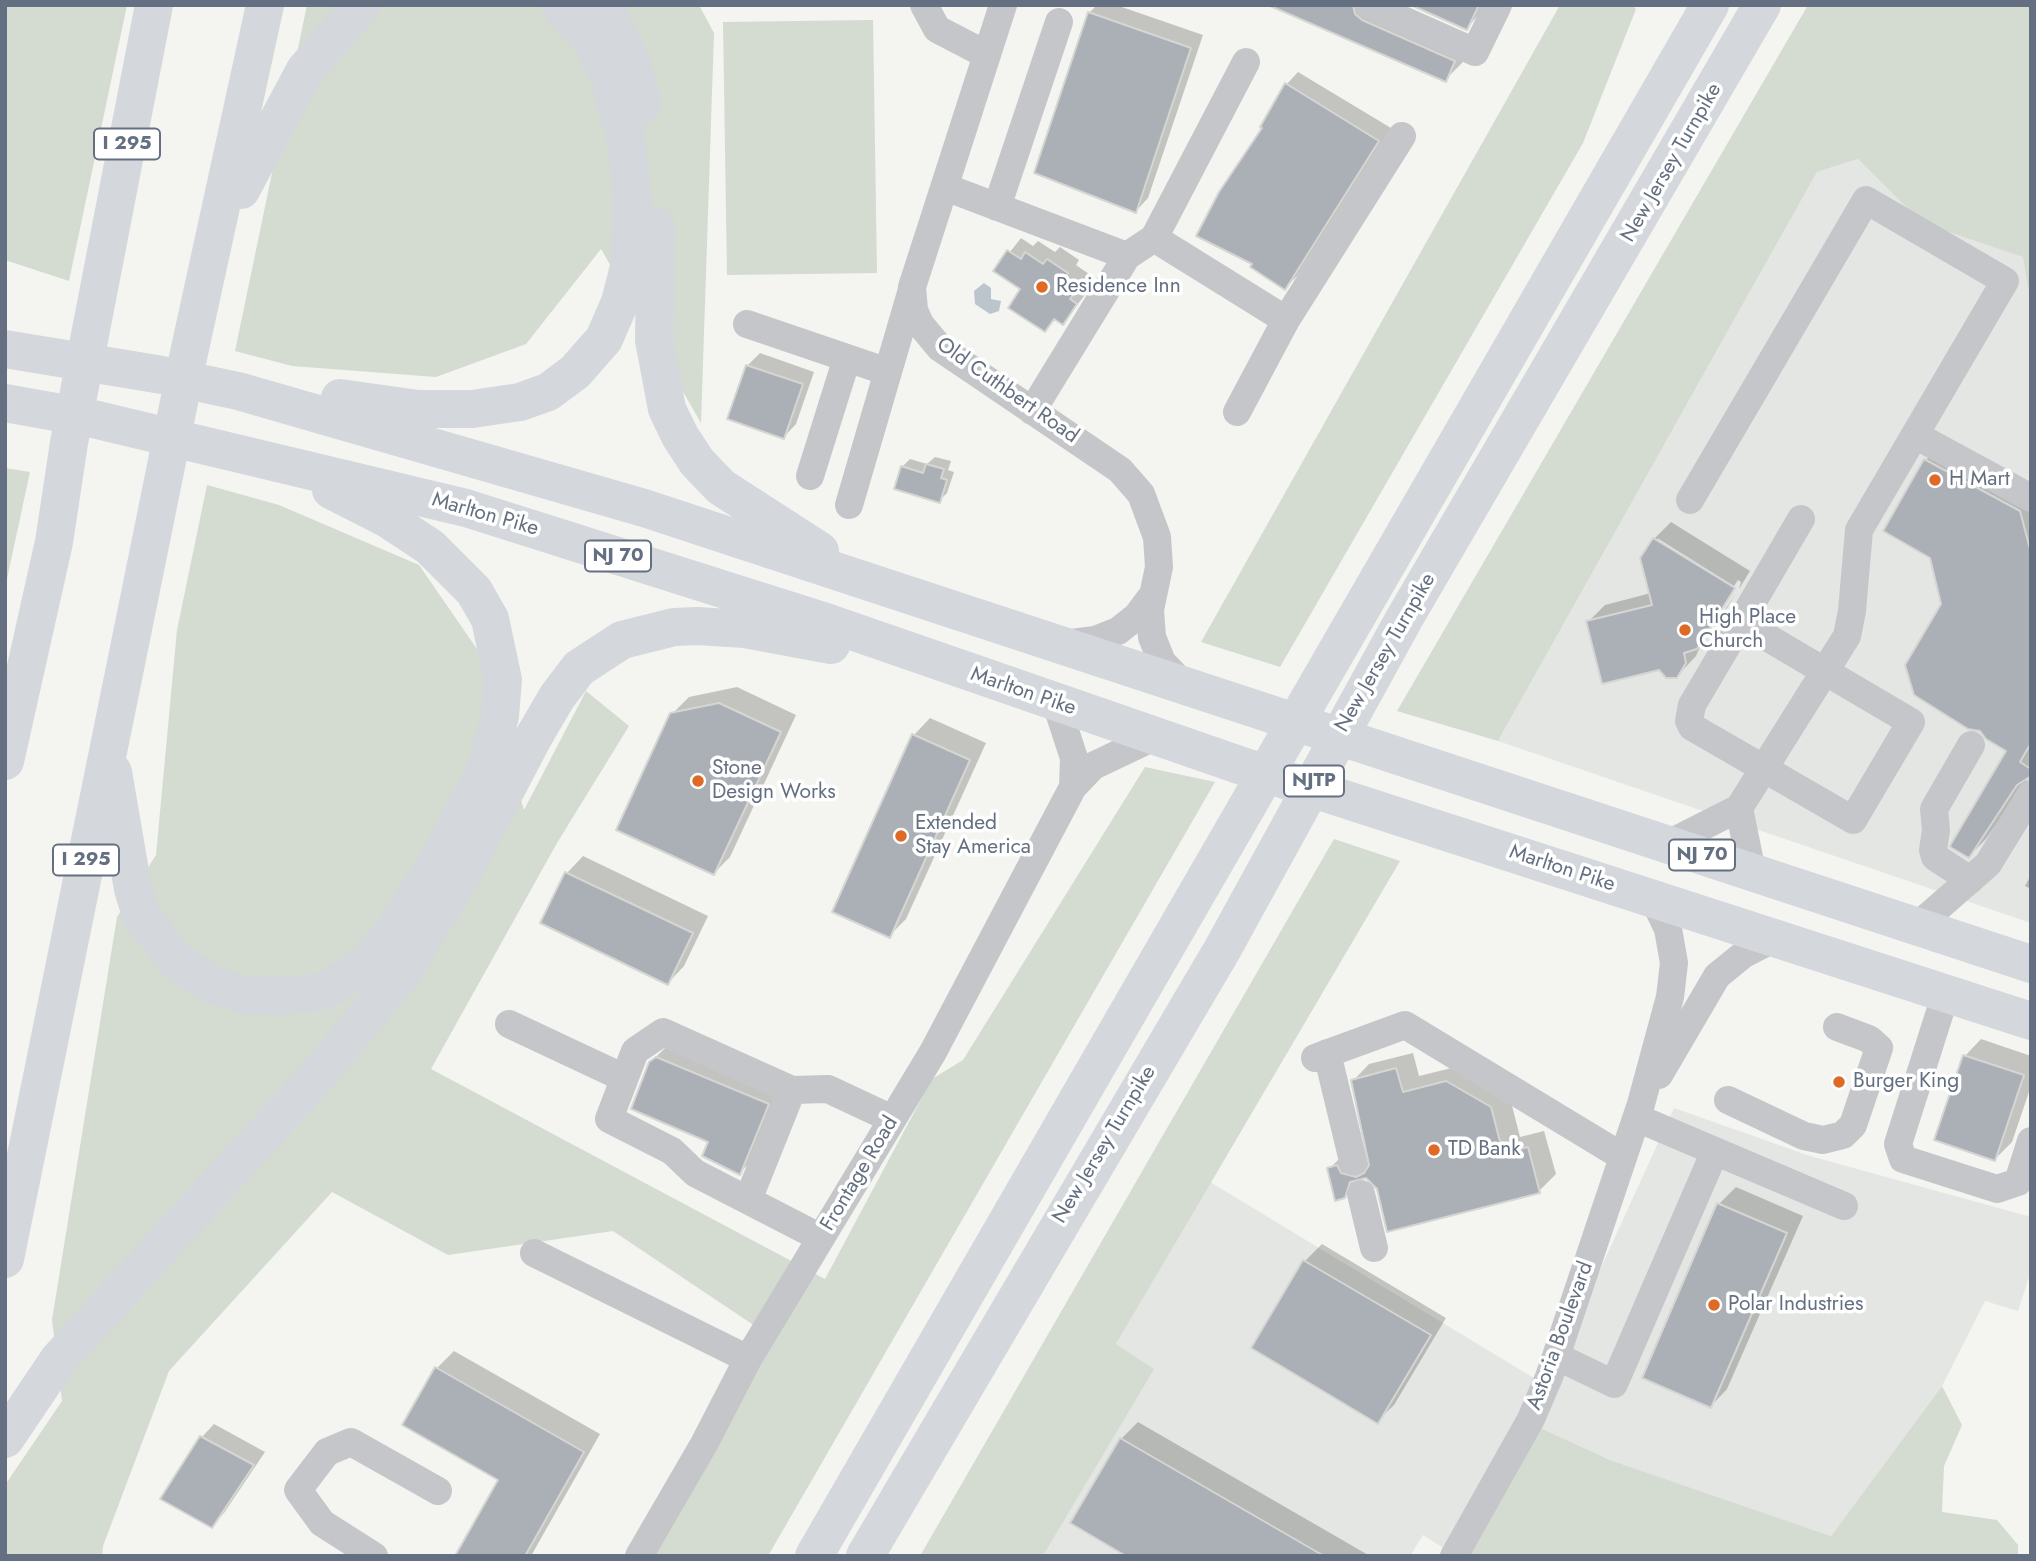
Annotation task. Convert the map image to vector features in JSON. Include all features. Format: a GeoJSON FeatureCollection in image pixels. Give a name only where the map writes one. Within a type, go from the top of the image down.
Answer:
{"type":"FeatureCollection","features":[{"type":"Feature","properties":{"kind":"highway","name":"I 295"},"geometry":{"type":"LineString","coordinates":[[5,1259],[167,462],[265,5]]}},
{"type":"Feature","properties":{"kind":"highway"},"geometry":{"type":"LineString","coordinates":[[210,267],[246,180],[281,110],[305,70],[362,5]]}},
{"type":"Feature","properties":{"kind":"highway"},"geometry":{"type":"LineString","coordinates":[[238,391],[306,392],[418,409],[472,409],[520,402],[548,391],[575,372],[604,339],[620,302],[629,267],[633,205],[626,139],[611,82],[592,41],[560,5]]}},
{"type":"Feature","properties":{"kind":"highway"},"geometry":{"type":"LineString","coordinates":[[604,5],[635,74],[655,158],[654,340],[667,409],[697,462],[721,487],[876,585]]}},
{"type":"Feature","properties":{"kind":"highway","name":"New Jersey Turnpike"},"geometry":{"type":"LineString","coordinates":[[814,1556],[1710,5]]}},
{"type":"Feature","properties":{"kind":"highway","name":"New Jersey Turnpike"},"geometry":{"type":"LineString","coordinates":[[865,1556],[1222,950],[1405,619],[1762,5]]}},
{"type":"Feature","properties":{"kind":"highway","name":"I 295"},"geometry":{"type":"LineString","coordinates":[[5,761],[54,542],[69,443],[151,10]]}},
{"type":"Feature","properties":{"kind":"highway","name":"NJ 70"},"geometry":{"type":"LineString","coordinates":[[5,349],[162,375],[238,391],[645,508],[2031,964]]}},
{"type":"Feature","properties":{"kind":"highway","name":"Marlton Pike"},"geometry":{"type":"LineString","coordinates":[[5,403],[43,412],[89,418],[466,508],[820,620],[1218,757],[2031,1021]]}},
{"type":"Feature","properties":{"kind":"highway"},"geometry":{"type":"LineString","coordinates":[[5,411],[43,412]]}},
{"type":"Feature","properties":{"kind":"highway"},"geometry":{"type":"LineString","coordinates":[[109,749],[133,888],[141,915],[177,962],[215,986],[246,995],[283,996],[324,991],[365,965],[392,934],[439,860],[486,769],[500,716],[503,681],[490,619],[474,591],[430,547],[386,518],[276,462]]}},
{"type":"Feature","properties":{"kind":"highway"},"geometry":{"type":"LineString","coordinates":[[5,650],[54,542]]}},
{"type":"Feature","properties":{"kind":"highway"},"geometry":{"type":"LineString","coordinates":[[5,1439],[59,1359],[317,1076],[402,973],[464,870],[539,728],[579,668],[622,640],[653,631],[697,625],[745,629],[948,666]]}},
{"type":"Feature","properties":{"kind":"street"},"geometry":{"type":"LineString","coordinates":[[924,5],[937,29],[987,55]]}},
{"type":"Feature","properties":{"kind":"street","name":"Old Cuthbert Road"},"geometry":{"type":"LineString","coordinates":[[1003,5],[912,287],[914,310],[920,324],[940,348],[1120,470],[1141,494],[1157,537],[1159,567],[1150,623],[1156,650],[1171,673],[1192,690]]}},
{"type":"Feature","properties":{"kind":"street"},"geometry":{"type":"LineString","coordinates":[[1368,5],[1475,52],[1498,5]]}},
{"type":"Feature","properties":{"kind":"street"},"geometry":{"type":"LineString","coordinates":[[997,206],[1059,22]]}},
{"type":"Feature","properties":{"kind":"street"},"geometry":{"type":"LineString","coordinates":[[1032,411],[1127,256],[1154,238],[1246,62]]}},
{"type":"Feature","properties":{"kind":"street"},"geometry":{"type":"LineString","coordinates":[[1237,412],[1286,320],[1402,136]]}},
{"type":"Feature","properties":{"kind":"street"},"geometry":{"type":"LineString","coordinates":[[945,187],[1127,256]]}},
{"type":"Feature","properties":{"kind":"street"},"geometry":{"type":"LineString","coordinates":[[1668,844],[1740,808],[1847,636],[1852,611],[1859,530],[2005,281],[1866,200],[1690,500]]}},
{"type":"Feature","properties":{"kind":"street"},"geometry":{"type":"LineString","coordinates":[[1154,238],[1286,320]]}},
{"type":"Feature","properties":{"kind":"street"},"geometry":{"type":"LineString","coordinates":[[849,505],[912,287]]}},
{"type":"Feature","properties":{"kind":"street"},"geometry":{"type":"LineString","coordinates":[[747,324],[888,372]]}},
{"type":"Feature","properties":{"kind":"street"},"geometry":{"type":"LineString","coordinates":[[810,475],[847,358]]}},
{"type":"Feature","properties":{"kind":"street"},"geometry":{"type":"LineString","coordinates":[[1915,435],[2031,498]]}},
{"type":"Feature","properties":{"kind":"street"},"geometry":{"type":"LineString","coordinates":[[1741,622],[1911,722],[1853,820],[1692,727],[1689,721],[1692,705],[1801,519]]}},
{"type":"Feature","properties":{"kind":"street"},"geometry":{"type":"LineString","coordinates":[[1046,642],[1079,644],[1103,638],[1131,621],[1153,596]]}},
{"type":"Feature","properties":{"kind":"street"},"geometry":{"type":"LineString","coordinates":[[1056,703],[1073,758],[1073,787]]}},
{"type":"Feature","properties":{"kind":"street","name":"Frontage Road"},"geometry":{"type":"LineString","coordinates":[[639,1556],[704,1444],[748,1359],[933,1052],[1073,787],[1093,766],[1156,736]]}},
{"type":"Feature","properties":{"kind":"street"},"geometry":{"type":"LineString","coordinates":[[1971,745],[1934,809],[1936,830],[1933,850],[1936,857],[1979,872]]}},
{"type":"Feature","properties":{"kind":"street"},"geometry":{"type":"LineString","coordinates":[[1917,926],[1979,872],[2031,794]]}},
{"type":"Feature","properties":{"kind":"street"},"geometry":{"type":"LineString","coordinates":[[1740,808],[1752,872]]}},
{"type":"Feature","properties":{"kind":"street","name":"Astoria Boulevard"},"geometry":{"type":"LineString","coordinates":[[1454,1556],[1531,1419],[1556,1356],[1639,1111],[1670,997],[1674,963],[1668,929],[1653,898]]}},
{"type":"Feature","properties":{"kind":"street","name":"Astoria Boulevard"},"geometry":{"type":"LineString","coordinates":[[1639,1111],[1717,976],[1744,954],[1775,938]]}},
{"type":"Feature","properties":{"kind":"street"},"geometry":{"type":"LineString","coordinates":[[1946,993],[1898,1144],[1903,1159],[1997,1189],[2018,1182],[2031,1141]]}},
{"type":"Feature","properties":{"kind":"street"},"geometry":{"type":"LineString","coordinates":[[509,1024],[625,1078]]}},
{"type":"Feature","properties":{"kind":"street"},"geometry":{"type":"LineString","coordinates":[[1353,1161],[1321,1056],[1405,1025],[1623,1157]]}},
{"type":"Feature","properties":{"kind":"street"},"geometry":{"type":"LineString","coordinates":[[1728,1100],[1804,1136],[1823,1140],[1843,1135],[1853,1125],[1879,1048],[1869,1039],[1837,1027]]}},
{"type":"Feature","properties":{"kind":"street"},"geometry":{"type":"LineString","coordinates":[[821,1238],[695,1173],[673,1151],[609,1119],[635,1051],[663,1032],[792,1090],[828,1089],[892,1119]]}},
{"type":"Feature","properties":{"kind":"street"},"geometry":{"type":"LineString","coordinates":[[748,1200],[792,1090]]}},
{"type":"Feature","properties":{"kind":"street"},"geometry":{"type":"LineString","coordinates":[[1639,1111],[1715,1151],[1844,1206]]}},
{"type":"Feature","properties":{"kind":"street"},"geometry":{"type":"LineString","coordinates":[[1556,1356],[1614,1384],[1715,1151]]}},
{"type":"Feature","properties":{"kind":"street"},"geometry":{"type":"LineString","coordinates":[[1362,1194],[1374,1248]]}},
{"type":"Feature","properties":{"kind":"street"},"geometry":{"type":"LineString","coordinates":[[534,1253],[748,1359]]}},
{"type":"Feature","properties":{"kind":"street"},"geometry":{"type":"LineString","coordinates":[[374,1556],[322,1523],[298,1490],[327,1452],[351,1442],[438,1492]]}},
{"type":"Feature","properties":{"kind":"shaded area"},"geometry":{"type":"Polygon","coordinates":[[[5,5],[127,5],[69,281],[5,260],[5,5]]]}},
{"type":"Feature","properties":{"kind":"shaded area"},"geometry":{"type":"Polygon","coordinates":[[[307,5],[699,5],[714,33],[701,423],[601,249],[526,344],[436,377],[292,366],[235,351],[307,5]]]}},
{"type":"Feature","properties":{"kind":"shaded area"},"geometry":{"type":"Polygon","coordinates":[[[1560,5],[1632,5],[1636,9],[1583,143],[1280,667],[1201,642],[1560,5]]]}},
{"type":"Feature","properties":{"kind":"shaded area"},"geometry":{"type":"Polygon","coordinates":[[[1808,5],[2031,5],[2031,305],[2023,257],[1922,223],[1858,159],[1817,172],[1498,741],[1397,711],[1808,5]]]}},
{"type":"Feature","properties":{"kind":"shaded area"},"geometry":{"type":"Polygon","coordinates":[[[873,20],[877,273],[727,275],[723,22],[873,20]]]}},
{"type":"Feature","properties":{"kind":"shaded area"},"geometry":{"type":"Polygon","coordinates":[[[1858,159],[1922,223],[2024,257],[2031,305],[2031,923],[1498,741],[1817,172],[1858,159]]]}},
{"type":"Feature","properties":{"kind":"shaded area"},"geometry":{"type":"Polygon","coordinates":[[[984,283],[991,288],[991,299],[1001,301],[999,311],[990,314],[975,304],[974,291],[984,283]]]}},
{"type":"Feature","properties":{"kind":"shaded area"},"geometry":{"type":"Polygon","coordinates":[[[5,468],[30,472],[5,588],[5,468]]]}},
{"type":"Feature","properties":{"kind":"shaded area"},"geometry":{"type":"Polygon","coordinates":[[[207,485],[279,505],[419,565],[477,649],[524,810],[586,691],[629,726],[557,843],[431,1069],[825,1279],[932,1079],[963,1060],[1145,767],[1215,782],[768,1556],[650,1556],[773,1338],[613,1231],[448,1255],[332,1192],[169,1371],[103,1546],[102,1556],[5,1556],[5,1485],[62,1401],[52,1320],[117,917],[156,855],[177,630],[207,485]]]}},
{"type":"Feature","properties":{"kind":"shaded area"},"geometry":{"type":"Polygon","coordinates":[[[1334,839],[1400,861],[1116,1344],[1154,1369],[1043,1556],[920,1556],[1334,839]]]}},
{"type":"Feature","properties":{"kind":"shaded area"},"geometry":{"type":"Polygon","coordinates":[[[1674,1108],[1810,1156],[2031,1217],[2031,1271],[2018,1311],[1985,1301],[1942,1386],[1831,1536],[1610,1460],[1534,1425],[1456,1556],[1423,1535],[1410,1556],[1043,1556],[1153,1369],[1116,1344],[1210,1182],[1547,1386],[1674,1108]]]}},
{"type":"Feature","properties":{"kind":"shaded area"},"geometry":{"type":"Polygon","coordinates":[[[1942,1386],[1962,1425],[1944,1466],[1942,1512],[1997,1520],[2018,1545],[2018,1556],[1463,1556],[1534,1425],[1610,1460],[1831,1536],[1942,1386]]]}},
{"type":"Feature","properties":{"kind":"building"},"geometry":{"type":"Polygon","coordinates":[[[1268,5],[1353,5],[1355,14],[1362,20],[1455,61],[1446,82],[1268,5]]]}},
{"type":"Feature","properties":{"kind":"building"},"geometry":{"type":"Polygon","coordinates":[[[1411,5],[1479,5],[1467,30],[1411,5]]]}},
{"type":"Feature","properties":{"kind":"building"},"geometry":{"type":"Polygon","coordinates":[[[1088,12],[1191,48],[1136,213],[1034,173],[1088,12]]]}},
{"type":"Feature","properties":{"kind":"building"},"geometry":{"type":"Polygon","coordinates":[[[1285,83],[1379,141],[1285,290],[1250,267],[1252,264],[1196,236],[1219,192],[1262,128],[1260,127],[1285,83]]]}},
{"type":"Feature","properties":{"kind":"building"},"geometry":{"type":"Polygon","coordinates":[[[1007,250],[1021,259],[1025,252],[1043,264],[1047,259],[1068,273],[1065,278],[1078,287],[1070,299],[1077,304],[1063,325],[1054,319],[1045,332],[1008,308],[1020,289],[993,271],[1007,250]]]}},
{"type":"Feature","properties":{"kind":"building"},"geometry":{"type":"Polygon","coordinates":[[[746,365],[803,384],[784,439],[727,419],[746,365]]]}},
{"type":"Feature","properties":{"kind":"building"},"geometry":{"type":"Polygon","coordinates":[[[1924,459],[2020,511],[2031,553],[2031,743],[2020,762],[2031,769],[2031,776],[2017,785],[1969,858],[1950,847],[1951,844],[2006,751],[1986,739],[1980,731],[1968,729],[1914,695],[1905,665],[1941,604],[1930,558],[1883,531],[1924,459]]]}},
{"type":"Feature","properties":{"kind":"building"},"geometry":{"type":"Polygon","coordinates":[[[926,464],[944,469],[941,478],[947,480],[940,503],[894,489],[901,466],[923,473],[926,464]]]}},
{"type":"Feature","properties":{"kind":"building"},"geometry":{"type":"Polygon","coordinates":[[[1653,538],[1735,588],[1697,649],[1684,653],[1686,663],[1677,678],[1666,678],[1659,670],[1602,684],[1586,621],[1652,605],[1640,558],[1653,538]]]}},
{"type":"Feature","properties":{"kind":"building","name":"Stone Design Works"},"geometry":{"type":"Polygon","coordinates":[[[719,703],[781,732],[714,875],[616,830],[670,713],[719,703]]]}},
{"type":"Feature","properties":{"kind":"building","name":"Extended Stay America"},"geometry":{"type":"Polygon","coordinates":[[[912,734],[970,760],[890,938],[832,912],[912,734]]]}},
{"type":"Feature","properties":{"kind":"building"},"geometry":{"type":"Polygon","coordinates":[[[565,872],[693,933],[668,985],[540,923],[565,872]]]}},
{"type":"Feature","properties":{"kind":"building"},"geometry":{"type":"Polygon","coordinates":[[[1963,1055],[2024,1075],[1995,1161],[1934,1140],[1963,1055]]]}},
{"type":"Feature","properties":{"kind":"building"},"geometry":{"type":"Polygon","coordinates":[[[656,1057],[769,1104],[740,1175],[702,1156],[708,1142],[631,1109],[649,1062],[656,1057]]]}},
{"type":"Feature","properties":{"kind":"building","name":"TD Bank"},"geometry":{"type":"Polygon","coordinates":[[[1396,1068],[1403,1092],[1446,1081],[1491,1107],[1503,1153],[1528,1147],[1540,1193],[1387,1232],[1377,1189],[1366,1178],[1350,1182],[1345,1198],[1335,1201],[1327,1168],[1337,1165],[1341,1173],[1356,1177],[1364,1173],[1369,1165],[1351,1080],[1396,1068]]]}},
{"type":"Feature","properties":{"kind":"building","name":"Polar Industries"},"geometry":{"type":"Polygon","coordinates":[[[1717,1203],[1787,1233],[1711,1408],[1642,1378],[1717,1203]]]}},
{"type":"Feature","properties":{"kind":"building"},"geometry":{"type":"Polygon","coordinates":[[[1303,1260],[1431,1335],[1378,1424],[1251,1348],[1303,1260]]]}},
{"type":"Feature","properties":{"kind":"building"},"geometry":{"type":"Polygon","coordinates":[[[435,1367],[584,1452],[525,1556],[455,1556],[498,1480],[402,1425],[435,1367]]]}},
{"type":"Feature","properties":{"kind":"building"},"geometry":{"type":"Polygon","coordinates":[[[200,1436],[254,1465],[212,1528],[160,1499],[200,1436]]]}},
{"type":"Feature","properties":{"kind":"building"},"geometry":{"type":"Polygon","coordinates":[[[1120,1438],[1324,1556],[1126,1556],[1070,1523],[1120,1438]]]}},
{"type":"Feature","properties":{"kind":"place","name":"Residence Inn"},"geometry":{"type":"Point","coordinates":[1042,287]}},
{"type":"Feature","properties":{"kind":"place","name":"H Mart"},"geometry":{"type":"Point","coordinates":[1935,480]}},
{"type":"Feature","properties":{"kind":"place","name":"High Place Church"},"geometry":{"type":"Point","coordinates":[1685,630]}},
{"type":"Feature","properties":{"kind":"place","name":"Stone Design Works"},"geometry":{"type":"Point","coordinates":[698,781]}},
{"type":"Feature","properties":{"kind":"place","name":"Extended Stay America"},"geometry":{"type":"Point","coordinates":[901,836]}},
{"type":"Feature","properties":{"kind":"place","name":"Burger King"},"geometry":{"type":"Point","coordinates":[1839,1082]}},
{"type":"Feature","properties":{"kind":"place","name":"TD Bank"},"geometry":{"type":"Point","coordinates":[1434,1150]}},
{"type":"Feature","properties":{"kind":"place","name":"Polar Industries"},"geometry":{"type":"Point","coordinates":[1714,1305]}}]}
